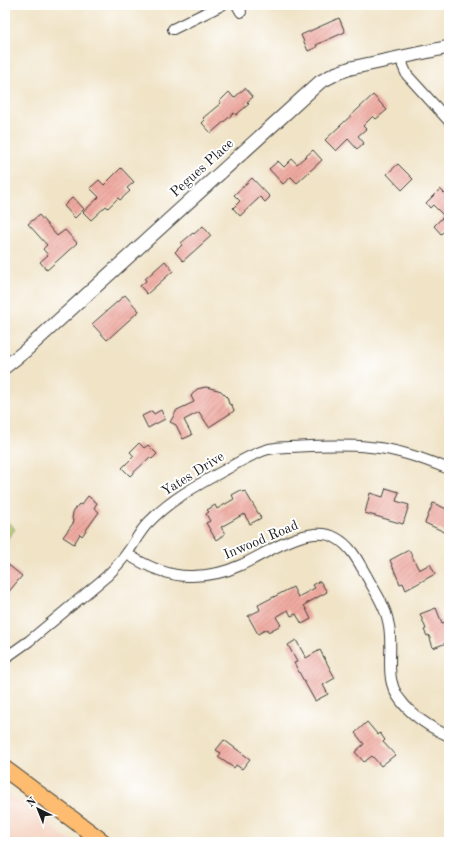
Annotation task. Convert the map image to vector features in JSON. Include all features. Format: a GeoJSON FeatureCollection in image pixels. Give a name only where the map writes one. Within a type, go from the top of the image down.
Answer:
{"type":"FeatureCollection","features":[{"type":"Feature","properties":{"kind":"main road"},"geometry":{"type":"LineString","coordinates":[[5,769],[103,842]]}},
{"type":"Feature","properties":{"kind":"street"},"geometry":{"type":"LineString","coordinates":[[173,29],[222,5]]}},
{"type":"Feature","properties":{"kind":"street","name":"Pegues Place"},"geometry":{"type":"LineString","coordinates":[[5,368],[320,82],[337,73],[352,68],[449,47]]}},
{"type":"Feature","properties":{"kind":"street"},"geometry":{"type":"LineString","coordinates":[[402,57],[403,66],[407,75],[449,121]]}},
{"type":"Feature","properties":{"kind":"street","name":"Yates Drive"},"geometry":{"type":"LineString","coordinates":[[5,658],[29,641],[101,582],[127,554],[147,524],[172,502],[194,487],[245,459],[261,452],[269,449],[287,447],[350,445],[371,447],[392,450],[449,470]]}},
{"type":"Feature","properties":{"kind":"street","name":"Inwood Road"},"geometry":{"type":"LineString","coordinates":[[127,554],[144,564],[163,572],[190,576],[203,575],[224,571],[241,565],[290,541],[308,534],[316,533],[334,536],[346,544],[354,555],[387,615],[390,631],[391,679],[395,691],[420,720],[430,727],[449,736]]}},
{"type":"Feature","properties":{"kind":"shaded area"},"geometry":{"type":"Polygon","coordinates":[[[5,791],[28,808],[72,842],[5,842],[5,791]]]}},
{"type":"Feature","properties":{"kind":"green space"},"geometry":{"type":"Polygon","coordinates":[[[5,520],[15,529],[5,541],[5,520]]]}},
{"type":"Feature","properties":{"kind":"building"},"geometry":{"type":"Polygon","coordinates":[[[339,18],[345,32],[316,45],[317,47],[308,51],[301,35],[339,18]]]}},
{"type":"Feature","properties":{"kind":"building"},"geometry":{"type":"Polygon","coordinates":[[[245,88],[253,97],[247,102],[249,104],[236,115],[234,113],[211,133],[202,123],[205,120],[203,118],[221,103],[220,101],[229,92],[234,98],[245,88]]]}},
{"type":"Feature","properties":{"kind":"building"},"geometry":{"type":"Polygon","coordinates":[[[373,95],[387,110],[376,119],[373,116],[363,126],[366,129],[358,136],[364,143],[357,149],[348,139],[336,151],[325,140],[373,95]]]}},
{"type":"Feature","properties":{"kind":"building"},"geometry":{"type":"Polygon","coordinates":[[[313,150],[322,160],[297,183],[291,177],[283,184],[269,169],[278,161],[284,167],[292,159],[297,164],[313,150]]]}},
{"type":"Feature","properties":{"kind":"building"},"geometry":{"type":"Polygon","coordinates":[[[398,164],[413,179],[402,190],[387,174],[398,164]]]}},
{"type":"Feature","properties":{"kind":"building"},"geometry":{"type":"Polygon","coordinates":[[[121,168],[134,182],[127,188],[130,191],[120,200],[118,198],[108,208],[106,206],[91,220],[83,212],[99,197],[90,188],[99,180],[104,185],[121,168]]]}},
{"type":"Feature","properties":{"kind":"building"},"geometry":{"type":"Polygon","coordinates":[[[252,178],[270,197],[265,202],[260,197],[240,216],[233,208],[240,201],[234,195],[252,178]]]}},
{"type":"Feature","properties":{"kind":"building"},"geometry":{"type":"Polygon","coordinates":[[[440,189],[449,198],[449,226],[441,234],[434,226],[444,216],[433,205],[430,208],[426,203],[440,189]]]}},
{"type":"Feature","properties":{"kind":"building"},"geometry":{"type":"Polygon","coordinates":[[[73,197],[84,209],[75,218],[64,206],[73,197]]]}},
{"type":"Feature","properties":{"kind":"building"},"geometry":{"type":"Polygon","coordinates":[[[39,215],[57,236],[65,230],[77,243],[47,270],[40,262],[48,255],[43,249],[47,245],[28,224],[39,215]]]}},
{"type":"Feature","properties":{"kind":"building"},"geometry":{"type":"Polygon","coordinates":[[[203,226],[211,236],[183,261],[175,252],[182,245],[181,243],[203,226]]]}},
{"type":"Feature","properties":{"kind":"building"},"geometry":{"type":"Polygon","coordinates":[[[165,261],[173,271],[147,294],[140,286],[146,281],[145,279],[165,261]]]}},
{"type":"Feature","properties":{"kind":"building"},"geometry":{"type":"Polygon","coordinates":[[[125,295],[139,311],[107,340],[92,324],[125,295]]]}},
{"type":"Feature","properties":{"kind":"building"},"geometry":{"type":"Polygon","coordinates":[[[206,387],[221,391],[227,397],[229,404],[232,405],[234,411],[209,427],[199,412],[184,420],[192,435],[183,439],[176,425],[170,422],[177,410],[194,402],[191,396],[197,389],[206,387]]]}},
{"type":"Feature","properties":{"kind":"building"},"geometry":{"type":"Polygon","coordinates":[[[161,410],[165,419],[148,428],[142,416],[152,411],[154,414],[161,410]]]}},
{"type":"Feature","properties":{"kind":"building"},"geometry":{"type":"Polygon","coordinates":[[[139,443],[144,448],[148,445],[157,454],[152,459],[150,457],[130,476],[122,468],[134,456],[130,452],[139,443]]]}},
{"type":"Feature","properties":{"kind":"building"},"geometry":{"type":"Polygon","coordinates":[[[386,488],[399,492],[396,501],[409,505],[403,524],[365,513],[370,493],[383,497],[386,488]]]}},
{"type":"Feature","properties":{"kind":"building"},"geometry":{"type":"Polygon","coordinates":[[[241,490],[243,492],[245,491],[261,518],[250,524],[244,514],[221,527],[225,534],[216,540],[206,523],[210,521],[206,514],[209,512],[207,510],[215,505],[217,509],[234,499],[232,495],[241,490]]]}},
{"type":"Feature","properties":{"kind":"building"},"geometry":{"type":"Polygon","coordinates":[[[88,496],[97,503],[94,508],[99,512],[82,536],[80,534],[74,544],[63,537],[74,522],[72,519],[73,512],[88,496]]]}},
{"type":"Feature","properties":{"kind":"building"},"geometry":{"type":"Polygon","coordinates":[[[433,503],[449,510],[449,534],[425,523],[433,503]]]}},
{"type":"Feature","properties":{"kind":"building"},"geometry":{"type":"Polygon","coordinates":[[[409,550],[419,570],[430,564],[435,574],[406,590],[403,583],[400,584],[390,560],[409,550]]]}},
{"type":"Feature","properties":{"kind":"building"},"geometry":{"type":"Polygon","coordinates":[[[5,562],[22,576],[5,596],[5,562]]]}},
{"type":"Feature","properties":{"kind":"building"},"geometry":{"type":"Polygon","coordinates":[[[320,581],[327,592],[304,605],[311,619],[302,624],[296,614],[291,616],[288,610],[276,617],[281,625],[268,632],[267,629],[258,634],[248,616],[260,610],[258,605],[293,587],[298,597],[315,588],[313,585],[320,581]]]}},
{"type":"Feature","properties":{"kind":"building"},"geometry":{"type":"Polygon","coordinates":[[[436,608],[442,623],[449,621],[449,642],[433,648],[429,635],[427,636],[424,630],[426,629],[420,614],[436,608]]]}},
{"type":"Feature","properties":{"kind":"building"},"geometry":{"type":"Polygon","coordinates":[[[296,640],[306,658],[320,650],[335,678],[323,685],[328,694],[315,701],[294,663],[297,662],[288,645],[296,640]]]}},
{"type":"Feature","properties":{"kind":"building"},"geometry":{"type":"Polygon","coordinates":[[[367,722],[378,735],[380,733],[385,740],[383,742],[395,755],[381,766],[372,756],[364,762],[355,752],[364,744],[355,733],[367,722]]]}},
{"type":"Feature","properties":{"kind":"building"},"geometry":{"type":"Polygon","coordinates":[[[224,740],[250,759],[242,769],[236,765],[234,768],[218,757],[221,753],[216,750],[224,740]]]}}]}
